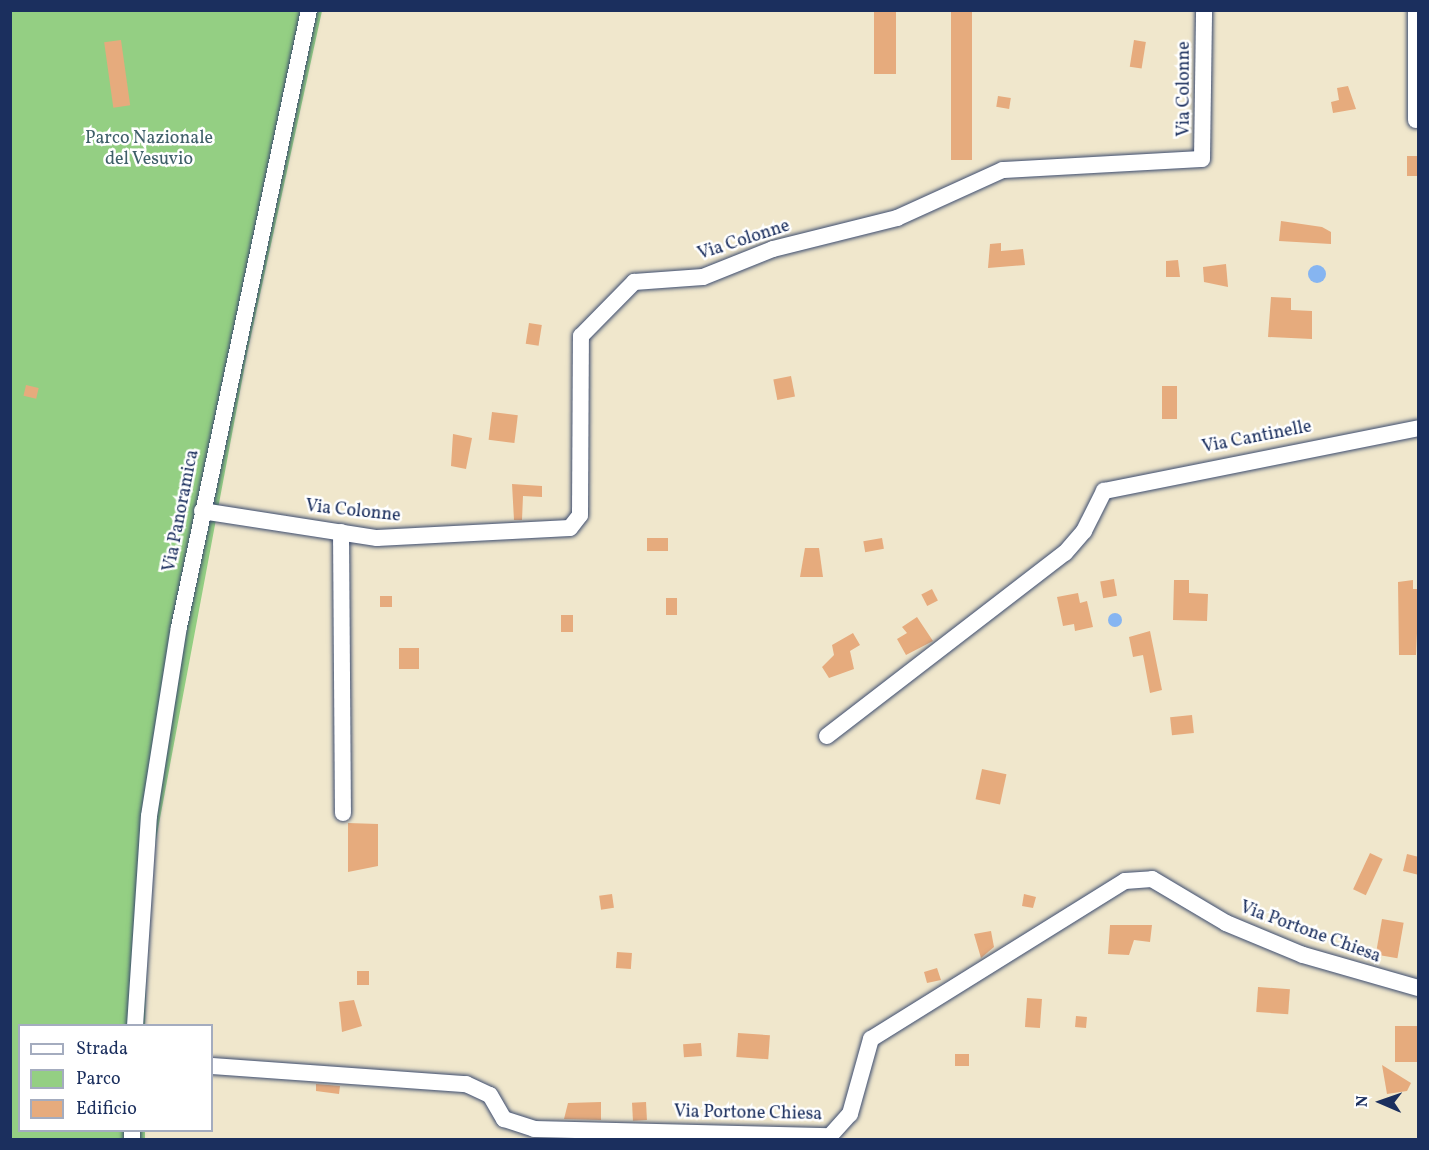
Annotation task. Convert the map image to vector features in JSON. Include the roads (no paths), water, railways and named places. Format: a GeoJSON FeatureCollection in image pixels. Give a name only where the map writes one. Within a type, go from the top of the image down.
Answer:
{"type":"FeatureCollection","features":[{"type":"Feature","properties":{"kind":"street","name":"Via Panoramica"},"geometry":{"type":"LineString","coordinates":[[135,1024],[149,816],[202,511],[309,10]]}},
{"type":"Feature","properties":{"kind":"street","name":"Via Colonne"},"geometry":{"type":"LineString","coordinates":[[202,511],[341,532],[433,537],[576,524],[581,336],[645,277],[703,277],[773,249],[897,218],[1003,170],[1203,159],[1204,10]]}},
{"type":"Feature","properties":{"kind":"street"},"geometry":{"type":"LineString","coordinates":[[1416,10],[1416,120]]}},
{"type":"Feature","properties":{"kind":"street","name":"Via Cantinelle"},"geometry":{"type":"LineString","coordinates":[[826,736],[1065,553],[1084,531],[1104,491],[1419,428]]}},
{"type":"Feature","properties":{"kind":"street"},"geometry":{"type":"LineString","coordinates":[[341,532],[343,813]]}},
{"type":"Feature","properties":{"kind":"street","name":"Via Portone Chiesa"},"geometry":{"type":"LineString","coordinates":[[213,1066],[466,1084],[490,1095],[504,1119],[534,1129],[830,1136],[850,1114],[871,1039],[1125,881],[1152,879],[1226,923],[1292,951],[1419,988]]}},
{"type":"Feature","properties":{"kind":"water"},"geometry":{"type":"Polygon","coordinates":[[[1317,265],[1323,268],[1326,274],[1323,280],[1317,283],[1311,280],[1308,274],[1311,268],[1317,265]]]}},
{"type":"Feature","properties":{"kind":"water"},"geometry":{"type":"Polygon","coordinates":[[[1112,613],[1118,613],[1122,620],[1118,627],[1112,627],[1108,623],[1108,617],[1112,613]]]}},
{"type":"Feature","properties":{"kind":"park label","name":"Parco Nazionale del Vesuvio"},"geometry":{"type":"Point","coordinates":[149,150]}}]}
